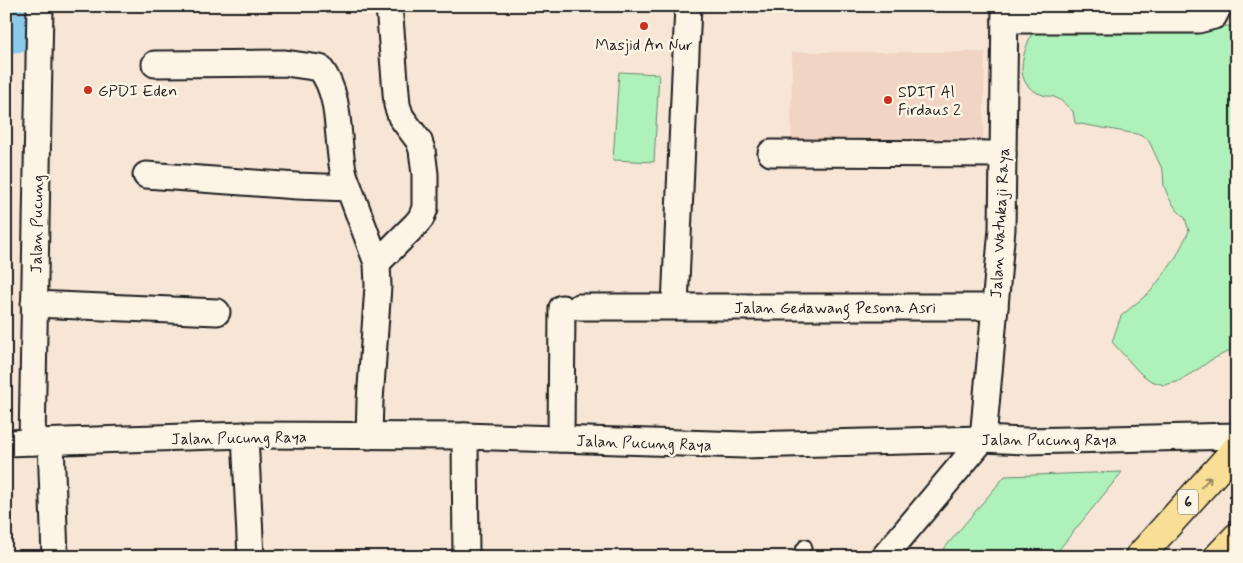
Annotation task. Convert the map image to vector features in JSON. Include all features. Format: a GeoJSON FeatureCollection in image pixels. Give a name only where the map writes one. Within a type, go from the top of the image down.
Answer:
{"type":"FeatureCollection","features":[{"type":"Feature","properties":{"kind":"highway","name":"6"},"geometry":{"type":"LineString","coordinates":[[1139,557],[1237,448]]}},
{"type":"Feature","properties":{"kind":"highway"},"geometry":{"type":"LineString","coordinates":[[1218,557],[1237,537]]}},
{"type":"Feature","properties":{"kind":"street","name":"Jalan Pucung"},"geometry":{"type":"LineString","coordinates":[[40,6],[34,304],[41,442]]}},
{"type":"Feature","properties":{"kind":"street"},"geometry":{"type":"LineString","coordinates":[[377,263],[416,224],[425,208],[425,174],[422,150],[419,141],[401,117],[397,105],[389,6]]}},
{"type":"Feature","properties":{"kind":"street"},"geometry":{"type":"LineString","coordinates":[[675,306],[688,6]]}},
{"type":"Feature","properties":{"kind":"street"},"geometry":{"type":"LineString","coordinates":[[1005,13],[1198,20],[1214,16],[1218,6]]}},
{"type":"Feature","properties":{"kind":"street","name":"Jalan Watukaji Raya"},"geometry":{"type":"LineString","coordinates":[[983,439],[1002,229],[1005,13]]}},
{"type":"Feature","properties":{"kind":"street"},"geometry":{"type":"LineString","coordinates":[[155,64],[285,63],[320,68],[328,79],[334,98],[343,171],[377,263],[378,286],[369,436]]}},
{"type":"Feature","properties":{"kind":"street"},"geometry":{"type":"LineString","coordinates":[[771,153],[1003,154]]}},
{"type":"Feature","properties":{"kind":"street"},"geometry":{"type":"LineString","coordinates":[[146,175],[290,186],[349,188]]}},
{"type":"Feature","properties":{"kind":"street"},"geometry":{"type":"LineString","coordinates":[[34,304],[217,312]]}},
{"type":"Feature","properties":{"kind":"street","name":"Jalan Gedawang Pesona Asri"},"geometry":{"type":"LineString","coordinates":[[561,439],[571,307],[995,307]]}},
{"type":"Feature","properties":{"kind":"street"},"geometry":{"type":"LineString","coordinates":[[245,435],[250,557]]}},
{"type":"Feature","properties":{"kind":"street","name":"Jalan Pucung Raya"},"geometry":{"type":"LineString","coordinates":[[6,443],[245,435],[465,436],[744,445],[983,439],[1026,441],[1237,436]]}},
{"type":"Feature","properties":{"kind":"street"},"geometry":{"type":"LineString","coordinates":[[465,436],[466,557]]}},
{"type":"Feature","properties":{"kind":"street"},"geometry":{"type":"LineString","coordinates":[[884,557],[983,439]]}},
{"type":"Feature","properties":{"kind":"street"},"geometry":{"type":"LineString","coordinates":[[41,442],[55,557]]}},
{"type":"Feature","properties":{"kind":"shaded area","name":"SDIT Al Firdaus 2"},"geometry":{"type":"Polygon","coordinates":[[[792,52],[985,52],[983,149],[791,147],[792,52]]]}},
{"type":"Feature","properties":{"kind":"green space"},"geometry":{"type":"Polygon","coordinates":[[[1237,26],[1237,347],[1211,360],[1177,382],[1164,385],[1151,381],[1140,373],[1112,342],[1121,316],[1151,291],[1175,259],[1189,231],[1185,218],[1169,198],[1164,186],[1163,171],[1148,139],[1137,134],[1075,123],[1073,111],[1062,101],[1032,90],[1026,83],[1022,66],[1023,56],[1034,28],[1237,26]]]}},
{"type":"Feature","properties":{"kind":"green space"},"geometry":{"type":"Polygon","coordinates":[[[619,72],[659,74],[654,162],[613,160],[619,72]]]}},
{"type":"Feature","properties":{"kind":"green space"},"geometry":{"type":"Polygon","coordinates":[[[1122,472],[1053,557],[937,557],[1005,476],[1122,472]]]}},
{"type":"Feature","properties":{"kind":"waterway"},"geometry":{"type":"LineString","coordinates":[[21,27],[34,12]]}},
{"type":"Feature","properties":{"kind":"waterway"},"geometry":{"type":"LineString","coordinates":[[6,29],[21,27]]}},
{"type":"Feature","properties":{"kind":"place","name":"Masjid An Nur"},"geometry":{"type":"Point","coordinates":[644,26]}},
{"type":"Feature","properties":{"kind":"place","name":"GPDI Eden"},"geometry":{"type":"Point","coordinates":[88,90]}},
{"type":"Feature","properties":{"kind":"place","name":"SDIT Al Firdaus 2"},"geometry":{"type":"Point","coordinates":[888,100]}}]}
